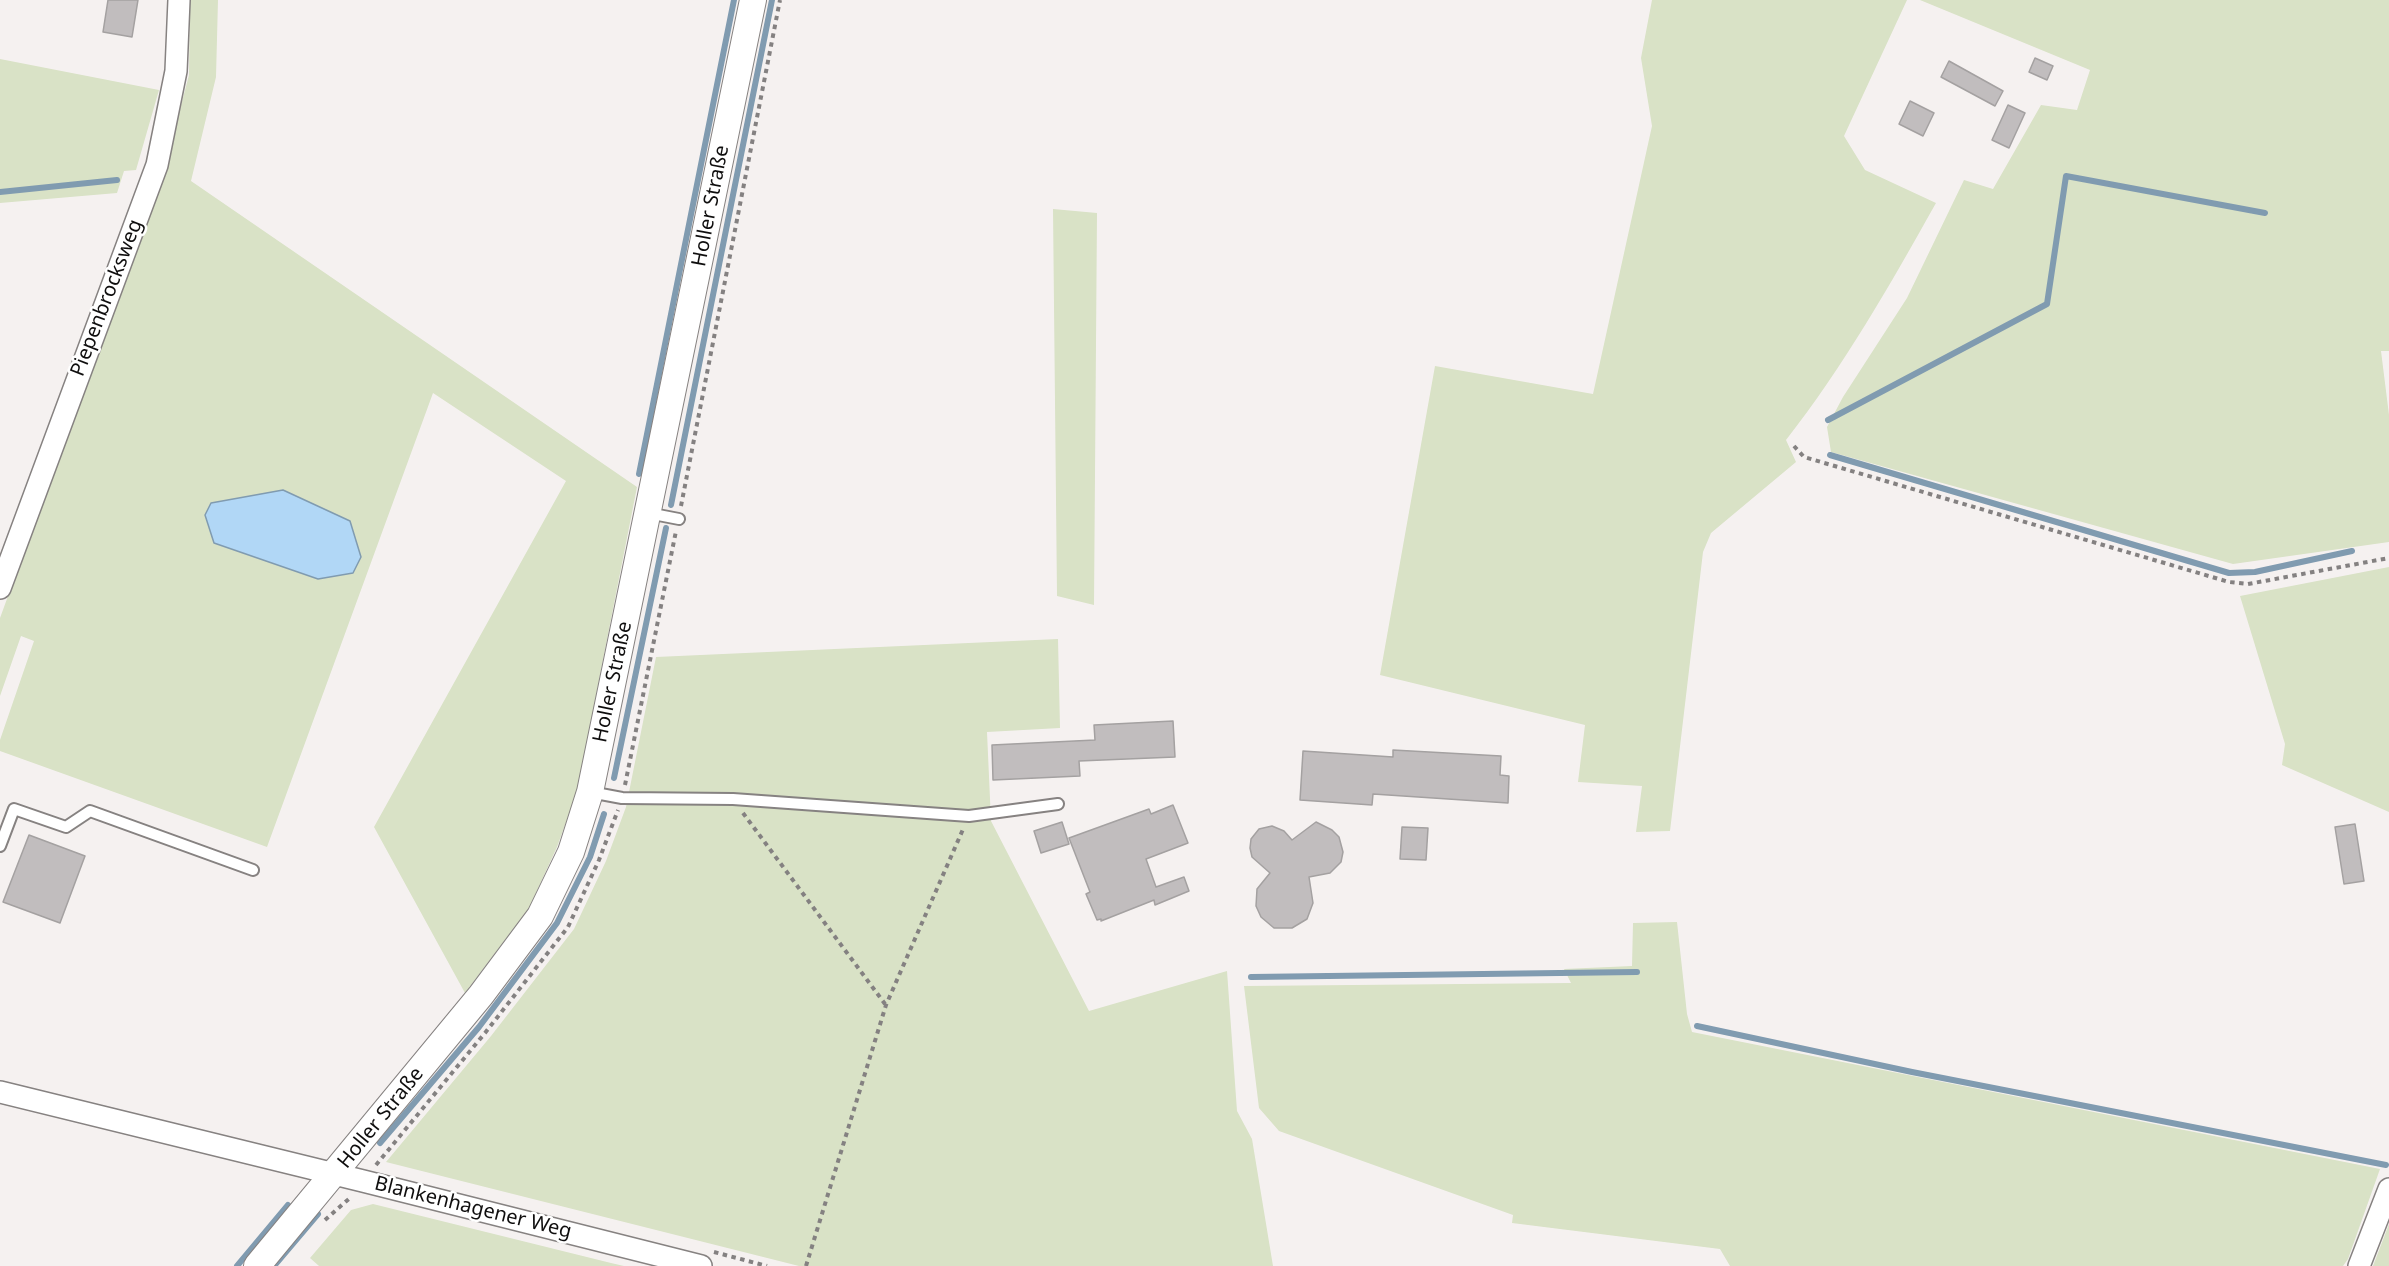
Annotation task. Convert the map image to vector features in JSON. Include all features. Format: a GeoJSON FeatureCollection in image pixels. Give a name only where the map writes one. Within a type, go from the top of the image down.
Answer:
{"type":"FeatureCollection","features":[{"type":"Feature","properties":{"kind":"street","name":"Piepenbrocksweg"},"geometry":{"type":"LineString","coordinates":[[0,588],[157,165],[176,71],[179,0]]}},
{"type":"Feature","properties":{"kind":"street","name":"Holler Straße"},"geometry":{"type":"LineString","coordinates":[[257,1266],[481,995],[540,916],[571,852],[590,792],[753,0]]}},
{"type":"Feature","properties":{"kind":"street","name":"Blankenhagener Weg"},"geometry":{"type":"LineString","coordinates":[[0,1092],[700,1266]]}},
{"type":"Feature","properties":{"kind":"street"},"geometry":{"type":"LineString","coordinates":[[2359,1266],[2389,1189]]}},
{"type":"Feature","properties":{"kind":"lane"},"geometry":{"type":"LineString","coordinates":[[648,513],[679,519]]}},
{"type":"Feature","properties":{"kind":"lane"},"geometry":{"type":"LineString","coordinates":[[590,792],[622,798],[733,799],[969,816],[1058,804]]}},
{"type":"Feature","properties":{"kind":"lane"},"geometry":{"type":"LineString","coordinates":[[0,846],[14,809],[66,826],[90,812],[253,870]]}},
{"type":"Feature","properties":{"kind":"path"},"geometry":{"type":"LineString","coordinates":[[1794,446],[1804,457],[2229,582],[2248,584],[2389,558]]}},
{"type":"Feature","properties":{"kind":"path"},"geometry":{"type":"LineString","coordinates":[[733,799],[886,1005]]}},
{"type":"Feature","properties":{"kind":"path"},"geometry":{"type":"LineString","coordinates":[[806,1266],[886,1005],[969,816]]}},
{"type":"Feature","properties":{"kind":"path"},"geometry":{"type":"LineString","coordinates":[[320,1227],[347,1203],[363,1181]]}},
{"type":"Feature","properties":{"kind":"green space"},"geometry":{"type":"Polygon","coordinates":[[[190,0],[218,0],[216,77],[191,181],[637,487],[577,792],[557,847],[529,908],[465,993],[374,827],[566,481],[433,393],[267,847],[0,751],[0,740],[34,641],[21,636],[0,696],[0,618],[165,166],[189,75],[190,0]]]}},
{"type":"Feature","properties":{"kind":"green space"},"geometry":{"type":"Polygon","coordinates":[[[1652,0],[1907,0],[1844,136],[1865,170],[1936,203],[1884,295],[1847,354],[1786,440],[1796,462],[1711,533],[1703,552],[1670,831],[1636,832],[1642,786],[1578,782],[1585,725],[1380,675],[1435,366],[1593,394],[1652,126],[1641,58],[1652,0]]]}},
{"type":"Feature","properties":{"kind":"green space"},"geometry":{"type":"Polygon","coordinates":[[[1920,0],[2389,0],[2389,351],[2381,351],[2389,415],[2389,542],[2233,564],[1831,452],[1827,427],[1843,397],[1907,298],[1964,180],[1993,189],[2041,105],[2077,110],[2090,70],[1920,0]]]}},
{"type":"Feature","properties":{"kind":"green space"},"geometry":{"type":"Polygon","coordinates":[[[0,59],[159,90],[136,170],[124,171],[117,193],[0,203],[0,59]]]}},
{"type":"Feature","properties":{"kind":"green space"},"geometry":{"type":"Polygon","coordinates":[[[1053,209],[1097,213],[1094,605],[1057,596],[1053,209]]]}},
{"type":"Feature","properties":{"kind":"green space"},"geometry":{"type":"Polygon","coordinates":[[[2389,567],[2389,812],[2282,765],[2285,744],[2240,596],[2389,567]]]}},
{"type":"Feature","properties":{"kind":"green space"},"geometry":{"type":"Polygon","coordinates":[[[1058,639],[1060,728],[987,732],[991,821],[1089,1011],[1227,971],[1237,1111],[1252,1139],[1273,1266],[799,1266],[386,1162],[491,1036],[574,929],[606,861],[626,807],[656,657],[1058,639]]]}},
{"type":"Feature","properties":{"kind":"green space"},"geometry":{"type":"Polygon","coordinates":[[[1677,922],[1687,1014],[1692,1032],[2380,1169],[2348,1259],[2343,1266],[1730,1266],[1720,1249],[1512,1223],[1513,1215],[1279,1131],[1259,1108],[1244,986],[1571,983],[1564,969],[1632,966],[1633,923],[1677,922]]]}},
{"type":"Feature","properties":{"kind":"green space"},"geometry":{"type":"Polygon","coordinates":[[[373,1204],[624,1266],[319,1266],[310,1258],[351,1210],[373,1204]]]}},
{"type":"Feature","properties":{"kind":"green space"},"geometry":{"type":"Polygon","coordinates":[[[2389,1224],[2389,1266],[2373,1266],[2389,1224]]]}},
{"type":"Feature","properties":{"kind":"water"},"geometry":{"type":"Polygon","coordinates":[[[283,490],[350,521],[361,557],[353,573],[318,579],[214,543],[205,515],[211,503],[283,490]]]}},
{"type":"Feature","properties":{"kind":"building"},"geometry":{"type":"Polygon","coordinates":[[[108,0],[138,0],[132,37],[103,32],[108,0]]]}},
{"type":"Feature","properties":{"kind":"building"},"geometry":{"type":"Polygon","coordinates":[[[2035,58],[2053,66],[2047,80],[2029,72],[2035,58]]]}},
{"type":"Feature","properties":{"kind":"building"},"geometry":{"type":"Polygon","coordinates":[[[1949,61],[2003,91],[1995,106],[1941,77],[1949,61]]]}},
{"type":"Feature","properties":{"kind":"building"},"geometry":{"type":"Polygon","coordinates":[[[1910,101],[1934,113],[1923,136],[1899,124],[1910,101]]]}},
{"type":"Feature","properties":{"kind":"building"},"geometry":{"type":"Polygon","coordinates":[[[2008,105],[2025,113],[2009,148],[1992,140],[2008,105]]]}},
{"type":"Feature","properties":{"kind":"building"},"geometry":{"type":"Polygon","coordinates":[[[1173,721],[1175,757],[1079,761],[1080,776],[993,780],[992,745],[1095,740],[1094,725],[1173,721]]]}},
{"type":"Feature","properties":{"kind":"building"},"geometry":{"type":"Polygon","coordinates":[[[1393,750],[1501,756],[1500,775],[1509,776],[1508,803],[1373,794],[1372,805],[1300,800],[1303,751],[1393,757],[1393,750]]]}},
{"type":"Feature","properties":{"kind":"building"},"geometry":{"type":"Polygon","coordinates":[[[1173,805],[1188,843],[1146,859],[1156,887],[1184,877],[1189,891],[1155,905],[1154,900],[1101,921],[1101,919],[1097,920],[1086,894],[1090,892],[1069,838],[1149,809],[1151,814],[1173,805]]]}},
{"type":"Feature","properties":{"kind":"building"},"geometry":{"type":"Polygon","coordinates":[[[1062,822],[1069,844],[1041,853],[1034,831],[1062,822]]]}},
{"type":"Feature","properties":{"kind":"building"},"geometry":{"type":"Polygon","coordinates":[[[1316,822],[1332,830],[1339,837],[1343,852],[1341,862],[1330,873],[1309,877],[1313,903],[1307,919],[1292,928],[1274,928],[1261,917],[1256,906],[1257,889],[1270,873],[1252,857],[1251,839],[1259,829],[1272,826],[1284,831],[1292,840],[1316,822]]]}},
{"type":"Feature","properties":{"kind":"building"},"geometry":{"type":"Polygon","coordinates":[[[2355,824],[2364,881],[2344,884],[2335,827],[2355,824]]]}},
{"type":"Feature","properties":{"kind":"building"},"geometry":{"type":"Polygon","coordinates":[[[1402,827],[1428,828],[1426,860],[1400,859],[1402,827]]]}},
{"type":"Feature","properties":{"kind":"building"},"geometry":{"type":"Polygon","coordinates":[[[29,835],[85,856],[60,923],[3,902],[29,835]]]}},
{"type":"Feature","properties":{"kind":"waterway"},"geometry":{"type":"LineString","coordinates":[[639,474],[734,0]]}},
{"type":"Feature","properties":{"kind":"waterway"},"geometry":{"type":"LineString","coordinates":[[671,505],[772,0]]}},
{"type":"Feature","properties":{"kind":"waterway"},"geometry":{"type":"LineString","coordinates":[[1828,420],[2047,304],[2066,176],[2265,213]]}},
{"type":"Feature","properties":{"kind":"waterway"},"geometry":{"type":"LineString","coordinates":[[0,192],[117,180]]}},
{"type":"Feature","properties":{"kind":"waterway"},"geometry":{"type":"LineString","coordinates":[[1830,455],[2229,573],[2255,572],[2352,551]]}},
{"type":"Feature","properties":{"kind":"waterway"},"geometry":{"type":"LineString","coordinates":[[614,778],[666,528]]}},
{"type":"Feature","properties":{"kind":"waterway"},"geometry":{"type":"LineString","coordinates":[[380,1143],[479,1027],[557,923],[590,857],[604,814]]}},
{"type":"Feature","properties":{"kind":"waterway"},"geometry":{"type":"LineString","coordinates":[[1251,977],[1637,972]]}},
{"type":"Feature","properties":{"kind":"waterway"},"geometry":{"type":"LineString","coordinates":[[1697,1026],[1912,1072],[2386,1165]]}},
{"type":"Feature","properties":{"kind":"waterway"},"geometry":{"type":"LineString","coordinates":[[237,1266],[288,1205]]}},
{"type":"Feature","properties":{"kind":"waterway"},"geometry":{"type":"LineString","coordinates":[[274,1266],[318,1214]]}}]}
